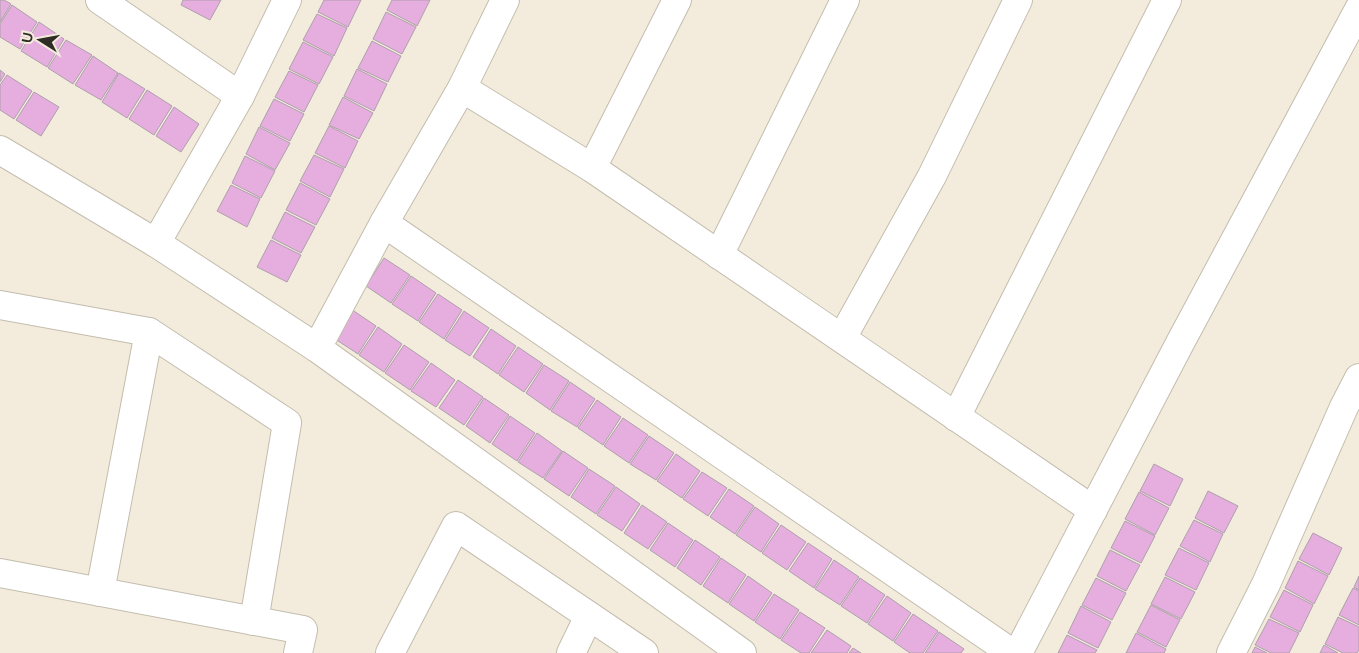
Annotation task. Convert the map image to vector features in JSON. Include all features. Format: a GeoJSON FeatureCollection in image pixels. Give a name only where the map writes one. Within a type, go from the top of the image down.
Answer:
{"type":"FeatureCollection","features":[{"type":"Feature","properties":{"kind":"street"},"geometry":{"type":"LineString","coordinates":[[100,0],[240,96]]}},
{"type":"Feature","properties":{"kind":"street"},"geometry":{"type":"LineString","coordinates":[[156,243],[240,96],[287,0]]}},
{"type":"Feature","properties":{"kind":"street"},"geometry":{"type":"LineString","coordinates":[[317,348],[384,223],[462,88],[505,0]]}},
{"type":"Feature","properties":{"kind":"street"},"geometry":{"type":"LineString","coordinates":[[592,168],[677,0]]}},
{"type":"Feature","properties":{"kind":"street"},"geometry":{"type":"LineString","coordinates":[[719,254],[845,0]]}},
{"type":"Feature","properties":{"kind":"street"},"geometry":{"type":"LineString","coordinates":[[842,338],[932,176],[1018,0]]}},
{"type":"Feature","properties":{"kind":"street"},"geometry":{"type":"LineString","coordinates":[[956,417],[1167,0]]}},
{"type":"Feature","properties":{"kind":"street"},"geometry":{"type":"LineString","coordinates":[[1018,653],[1180,343],[1359,10]]}},
{"type":"Feature","properties":{"kind":"street"},"geometry":{"type":"LineString","coordinates":[[462,88],[592,168],[1093,510]]}},
{"type":"Feature","properties":{"kind":"street"},"geometry":{"type":"LineString","coordinates":[[0,150],[156,243],[317,348],[742,653]]}},
{"type":"Feature","properties":{"kind":"street"},"geometry":{"type":"LineString","coordinates":[[384,223],[1012,653]]}},
{"type":"Feature","properties":{"kind":"street"},"geometry":{"type":"LineString","coordinates":[[0,305],[149,332],[287,423],[254,621]]}},
{"type":"Feature","properties":{"kind":"street"},"geometry":{"type":"LineString","coordinates":[[100,592],[149,332]]}},
{"type":"Feature","properties":{"kind":"street"},"geometry":{"type":"LineString","coordinates":[[1231,653],[1266,584],[1344,407],[1359,378]]}},
{"type":"Feature","properties":{"kind":"street"},"geometry":{"type":"LineString","coordinates":[[390,653],[456,526],[644,653]]}},
{"type":"Feature","properties":{"kind":"street"},"geometry":{"type":"LineString","coordinates":[[0,574],[303,630],[298,653]]}},
{"type":"Feature","properties":{"kind":"street"},"geometry":{"type":"LineString","coordinates":[[571,653],[589,616]]}},
{"type":"Feature","properties":{"kind":"building"},"geometry":{"type":"Polygon","coordinates":[[[0,0],[11,4],[0,22],[0,0]]]}},
{"type":"Feature","properties":{"kind":"building"},"geometry":{"type":"Polygon","coordinates":[[[183,0],[221,0],[210,20],[181,5],[183,0]]]}},
{"type":"Feature","properties":{"kind":"building"},"geometry":{"type":"Polygon","coordinates":[[[324,0],[361,0],[348,27],[318,12],[324,0]]]}},
{"type":"Feature","properties":{"kind":"building"},"geometry":{"type":"Polygon","coordinates":[[[392,0],[430,0],[417,26],[387,10],[392,0]]]}},
{"type":"Feature","properties":{"kind":"building"},"geometry":{"type":"Polygon","coordinates":[[[12,5],[37,22],[20,49],[0,37],[0,24],[12,5]]]}},
{"type":"Feature","properties":{"kind":"building"},"geometry":{"type":"Polygon","coordinates":[[[386,12],[416,27],[402,54],[373,39],[386,12]]]}},
{"type":"Feature","properties":{"kind":"building"},"geometry":{"type":"Polygon","coordinates":[[[317,14],[347,28],[334,56],[303,40],[317,14]]]}},
{"type":"Feature","properties":{"kind":"building"},"geometry":{"type":"Polygon","coordinates":[[[39,22],[64,39],[47,67],[21,51],[39,22]]]}},
{"type":"Feature","properties":{"kind":"building"},"geometry":{"type":"Polygon","coordinates":[[[66,40],[92,55],[73,84],[48,68],[66,40]]]}},
{"type":"Feature","properties":{"kind":"building"},"geometry":{"type":"Polygon","coordinates":[[[372,41],[401,56],[388,82],[358,68],[372,41]]]}},
{"type":"Feature","properties":{"kind":"building"},"geometry":{"type":"Polygon","coordinates":[[[303,42],[333,57],[319,84],[289,69],[303,42]]]}},
{"type":"Feature","properties":{"kind":"building"},"geometry":{"type":"Polygon","coordinates":[[[93,56],[118,73],[101,100],[75,85],[93,56]]]}},
{"type":"Feature","properties":{"kind":"building"},"geometry":{"type":"Polygon","coordinates":[[[357,69],[387,84],[374,111],[344,96],[357,69]]]}},
{"type":"Feature","properties":{"kind":"building"},"geometry":{"type":"Polygon","coordinates":[[[0,70],[5,74],[0,82],[0,70]]]}},
{"type":"Feature","properties":{"kind":"building"},"geometry":{"type":"Polygon","coordinates":[[[289,71],[318,85],[304,112],[275,97],[289,71]]]}},
{"type":"Feature","properties":{"kind":"building"},"geometry":{"type":"Polygon","coordinates":[[[119,73],[145,89],[127,118],[102,102],[119,73]]]}},
{"type":"Feature","properties":{"kind":"building"},"geometry":{"type":"Polygon","coordinates":[[[7,75],[32,91],[14,119],[0,110],[0,85],[7,75]]]}},
{"type":"Feature","properties":{"kind":"building"},"geometry":{"type":"Polygon","coordinates":[[[147,90],[172,106],[154,135],[129,119],[147,90]]]}},
{"type":"Feature","properties":{"kind":"building"},"geometry":{"type":"Polygon","coordinates":[[[34,92],[59,107],[41,136],[16,120],[34,92]]]}},
{"type":"Feature","properties":{"kind":"building"},"geometry":{"type":"Polygon","coordinates":[[[343,97],[373,113],[359,139],[329,125],[343,97]]]}},
{"type":"Feature","properties":{"kind":"building"},"geometry":{"type":"Polygon","coordinates":[[[274,99],[304,114],[290,141],[260,126],[274,99]]]}},
{"type":"Feature","properties":{"kind":"building"},"geometry":{"type":"Polygon","coordinates":[[[174,107],[199,124],[181,152],[156,136],[174,107]]]}},
{"type":"Feature","properties":{"kind":"building"},"geometry":{"type":"Polygon","coordinates":[[[329,126],[358,141],[345,168],[315,153],[329,126]]]}},
{"type":"Feature","properties":{"kind":"building"},"geometry":{"type":"Polygon","coordinates":[[[259,127],[290,143],[275,170],[246,154],[259,127]]]}},
{"type":"Feature","properties":{"kind":"building"},"geometry":{"type":"Polygon","coordinates":[[[314,155],[344,169],[330,197],[300,181],[314,155]]]}},
{"type":"Feature","properties":{"kind":"building"},"geometry":{"type":"Polygon","coordinates":[[[245,156],[275,171],[261,198],[232,183],[245,156]]]}},
{"type":"Feature","properties":{"kind":"building"},"geometry":{"type":"Polygon","coordinates":[[[300,183],[330,199],[316,225],[286,210],[300,183]]]}},
{"type":"Feature","properties":{"kind":"building"},"geometry":{"type":"Polygon","coordinates":[[[231,185],[260,199],[247,227],[217,211],[231,185]]]}},
{"type":"Feature","properties":{"kind":"building"},"geometry":{"type":"Polygon","coordinates":[[[285,212],[315,227],[301,253],[272,238],[285,212]]]}},
{"type":"Feature","properties":{"kind":"building"},"geometry":{"type":"Polygon","coordinates":[[[271,240],[301,255],[287,282],[257,267],[271,240]]]}},
{"type":"Feature","properties":{"kind":"building"},"geometry":{"type":"Polygon","coordinates":[[[384,258],[410,275],[391,303],[366,286],[384,258]]]}},
{"type":"Feature","properties":{"kind":"building"},"geometry":{"type":"Polygon","coordinates":[[[411,276],[436,293],[418,321],[392,304],[411,276]]]}},
{"type":"Feature","properties":{"kind":"building"},"geometry":{"type":"Polygon","coordinates":[[[438,294],[462,310],[444,339],[419,322],[438,294]]]}},
{"type":"Feature","properties":{"kind":"building"},"geometry":{"type":"Polygon","coordinates":[[[351,309],[376,326],[358,354],[332,337],[351,309]]]}},
{"type":"Feature","properties":{"kind":"building"},"geometry":{"type":"Polygon","coordinates":[[[464,311],[489,328],[470,356],[445,340],[464,311]]]}},
{"type":"Feature","properties":{"kind":"building"},"geometry":{"type":"Polygon","coordinates":[[[378,327],[402,344],[384,372],[359,355],[378,327]]]}},
{"type":"Feature","properties":{"kind":"building"},"geometry":{"type":"Polygon","coordinates":[[[491,329],[516,346],[498,374],[473,357],[491,329]]]}},
{"type":"Feature","properties":{"kind":"building"},"geometry":{"type":"Polygon","coordinates":[[[404,345],[429,362],[410,390],[385,373],[404,345]]]}},
{"type":"Feature","properties":{"kind":"building"},"geometry":{"type":"Polygon","coordinates":[[[518,347],[543,364],[524,392],[499,375],[518,347]]]}},
{"type":"Feature","properties":{"kind":"building"},"geometry":{"type":"Polygon","coordinates":[[[431,363],[455,380],[436,407],[411,391],[431,363]]]}},
{"type":"Feature","properties":{"kind":"building"},"geometry":{"type":"Polygon","coordinates":[[[544,365],[569,381],[550,410],[526,393],[544,365]]]}},
{"type":"Feature","properties":{"kind":"building"},"geometry":{"type":"Polygon","coordinates":[[[458,380],[483,397],[464,425],[439,408],[458,380]]]}},
{"type":"Feature","properties":{"kind":"building"},"geometry":{"type":"Polygon","coordinates":[[[570,382],[595,399],[577,427],[551,411],[570,382]]]}},
{"type":"Feature","properties":{"kind":"building"},"geometry":{"type":"Polygon","coordinates":[[[484,398],[509,415],[490,443],[466,426],[484,398]]]}},
{"type":"Feature","properties":{"kind":"building"},"geometry":{"type":"Polygon","coordinates":[[[597,400],[621,417],[603,445],[578,428],[597,400]]]}},
{"type":"Feature","properties":{"kind":"building"},"geometry":{"type":"Polygon","coordinates":[[[510,416],[535,433],[517,461],[492,444],[510,416]]]}},
{"type":"Feature","properties":{"kind":"building"},"geometry":{"type":"Polygon","coordinates":[[[623,418],[648,435],[629,463],[604,446],[623,418]]]}},
{"type":"Feature","properties":{"kind":"building"},"geometry":{"type":"Polygon","coordinates":[[[537,433],[562,451],[543,478],[518,462],[537,433]]]}},
{"type":"Feature","properties":{"kind":"building"},"geometry":{"type":"Polygon","coordinates":[[[649,436],[674,453],[656,480],[630,464],[649,436]]]}},
{"type":"Feature","properties":{"kind":"building"},"geometry":{"type":"Polygon","coordinates":[[[563,451],[588,468],[569,496],[544,479],[563,451]]]}},
{"type":"Feature","properties":{"kind":"building"},"geometry":{"type":"Polygon","coordinates":[[[676,454],[700,471],[682,498],[657,481],[676,454]]]}},
{"type":"Feature","properties":{"kind":"building"},"geometry":{"type":"Polygon","coordinates":[[[1154,464],[1183,479],[1170,506],[1140,491],[1154,464]]]}},
{"type":"Feature","properties":{"kind":"building"},"geometry":{"type":"Polygon","coordinates":[[[589,469],[615,486],[596,514],[571,497],[589,469]]]}},
{"type":"Feature","properties":{"kind":"building"},"geometry":{"type":"Polygon","coordinates":[[[702,472],[727,488],[708,516],[683,499],[702,472]]]}},
{"type":"Feature","properties":{"kind":"building"},"geometry":{"type":"Polygon","coordinates":[[[616,487],[640,504],[622,531],[597,515],[616,487]]]}},
{"type":"Feature","properties":{"kind":"building"},"geometry":{"type":"Polygon","coordinates":[[[729,489],[754,506],[735,534],[710,517],[729,489]]]}},
{"type":"Feature","properties":{"kind":"building"},"geometry":{"type":"Polygon","coordinates":[[[1208,491],[1238,506],[1224,533],[1195,518],[1208,491]]]}},
{"type":"Feature","properties":{"kind":"building"},"geometry":{"type":"Polygon","coordinates":[[[1139,492],[1169,508],[1155,535],[1125,519],[1139,492]]]}},
{"type":"Feature","properties":{"kind":"building"},"geometry":{"type":"Polygon","coordinates":[[[642,505],[667,522],[648,549],[624,533],[642,505]]]}},
{"type":"Feature","properties":{"kind":"building"},"geometry":{"type":"Polygon","coordinates":[[[755,507],[779,524],[761,552],[736,535],[755,507]]]}},
{"type":"Feature","properties":{"kind":"building"},"geometry":{"type":"Polygon","coordinates":[[[1194,520],[1223,534],[1210,562],[1180,546],[1194,520]]]}},
{"type":"Feature","properties":{"kind":"building"},"geometry":{"type":"Polygon","coordinates":[[[1125,521],[1155,536],[1141,563],[1111,548],[1125,521]]]}},
{"type":"Feature","properties":{"kind":"building"},"geometry":{"type":"Polygon","coordinates":[[[668,523],[693,540],[675,567],[650,550],[668,523]]]}},
{"type":"Feature","properties":{"kind":"building"},"geometry":{"type":"Polygon","coordinates":[[[781,525],[806,542],[787,570],[762,553],[781,525]]]}},
{"type":"Feature","properties":{"kind":"building"},"geometry":{"type":"Polygon","coordinates":[[[1313,533],[1342,548],[1329,575],[1299,559],[1313,533]]]}},
{"type":"Feature","properties":{"kind":"building"},"geometry":{"type":"Polygon","coordinates":[[[695,540],[720,557],[701,585],[677,568],[695,540]]]}},
{"type":"Feature","properties":{"kind":"building"},"geometry":{"type":"Polygon","coordinates":[[[808,543],[832,559],[814,588],[789,571],[808,543]]]}},
{"type":"Feature","properties":{"kind":"building"},"geometry":{"type":"Polygon","coordinates":[[[1179,548],[1209,563],[1196,590],[1165,575],[1179,548]]]}},
{"type":"Feature","properties":{"kind":"building"},"geometry":{"type":"Polygon","coordinates":[[[1110,550],[1140,565],[1126,591],[1097,576],[1110,550]]]}},
{"type":"Feature","properties":{"kind":"building"},"geometry":{"type":"Polygon","coordinates":[[[721,558],[746,575],[728,603],[703,586],[721,558]]]}},
{"type":"Feature","properties":{"kind":"building"},"geometry":{"type":"Polygon","coordinates":[[[834,560],[859,577],[840,605],[815,589],[834,560]]]}},
{"type":"Feature","properties":{"kind":"building"},"geometry":{"type":"Polygon","coordinates":[[[1298,561],[1328,576],[1314,604],[1285,588],[1298,561]]]}},
{"type":"Feature","properties":{"kind":"building"},"geometry":{"type":"Polygon","coordinates":[[[748,576],[772,593],[754,621],[729,604],[748,576]]]}},
{"type":"Feature","properties":{"kind":"building"},"geometry":{"type":"Polygon","coordinates":[[[1359,576],[1359,590],[1354,587],[1359,576]]]}},
{"type":"Feature","properties":{"kind":"building"},"geometry":{"type":"Polygon","coordinates":[[[1165,577],[1195,592],[1181,619],[1151,604],[1165,577]]]}},
{"type":"Feature","properties":{"kind":"building"},"geometry":{"type":"Polygon","coordinates":[[[860,578],[885,595],[867,623],[841,606],[860,578]]]}},
{"type":"Feature","properties":{"kind":"building"},"geometry":{"type":"Polygon","coordinates":[[[1096,578],[1126,593],[1112,620],[1082,605],[1096,578]]]}},
{"type":"Feature","properties":{"kind":"building"},"geometry":{"type":"Polygon","coordinates":[[[1353,588],[1359,591],[1359,625],[1339,615],[1353,588]]]}},
{"type":"Feature","properties":{"kind":"building"},"geometry":{"type":"Polygon","coordinates":[[[1284,590],[1313,605],[1300,632],[1270,617],[1284,590]]]}},
{"type":"Feature","properties":{"kind":"building"},"geometry":{"type":"Polygon","coordinates":[[[774,594],[799,610],[780,639],[755,622],[774,594]]]}},
{"type":"Feature","properties":{"kind":"building"},"geometry":{"type":"Polygon","coordinates":[[[887,596],[911,613],[893,641],[868,624],[887,596]]]}},
{"type":"Feature","properties":{"kind":"building"},"geometry":{"type":"Polygon","coordinates":[[[1151,605],[1180,620],[1166,647],[1137,632],[1151,605]]]}},
{"type":"Feature","properties":{"kind":"building"},"geometry":{"type":"Polygon","coordinates":[[[1081,606],[1111,622],[1098,648],[1068,633],[1081,606]]]}},
{"type":"Feature","properties":{"kind":"building"},"geometry":{"type":"Polygon","coordinates":[[[800,612],[825,628],[809,653],[801,653],[781,640],[800,612]]]}},
{"type":"Feature","properties":{"kind":"building"},"geometry":{"type":"Polygon","coordinates":[[[913,614],[938,631],[923,653],[910,653],[894,642],[913,614]]]}},
{"type":"Feature","properties":{"kind":"building"},"geometry":{"type":"Polygon","coordinates":[[[1338,617],[1359,627],[1359,650],[1357,653],[1343,653],[1325,644],[1338,617]]]}},
{"type":"Feature","properties":{"kind":"building"},"geometry":{"type":"Polygon","coordinates":[[[1269,619],[1299,633],[1289,653],[1271,653],[1255,645],[1269,619]]]}},
{"type":"Feature","properties":{"kind":"building"},"geometry":{"type":"Polygon","coordinates":[[[827,630],[851,646],[847,653],[811,653],[827,630]]]}},
{"type":"Feature","properties":{"kind":"building"},"geometry":{"type":"Polygon","coordinates":[[[939,632],[964,649],[961,653],[925,653],[939,632]]]}},
{"type":"Feature","properties":{"kind":"building"},"geometry":{"type":"Polygon","coordinates":[[[1136,633],[1166,649],[1164,653],[1126,653],[1136,633]]]}},
{"type":"Feature","properties":{"kind":"building"},"geometry":{"type":"Polygon","coordinates":[[[1067,635],[1097,650],[1095,653],[1058,653],[1067,635]]]}},
{"type":"Feature","properties":{"kind":"building"},"geometry":{"type":"Polygon","coordinates":[[[1324,645],[1338,653],[1320,653],[1324,645]]]}},
{"type":"Feature","properties":{"kind":"building"},"geometry":{"type":"Polygon","coordinates":[[[1255,647],[1267,653],[1252,653],[1255,647]]]}},
{"type":"Feature","properties":{"kind":"building"},"geometry":{"type":"Polygon","coordinates":[[[853,648],[861,653],[849,653],[853,648]]]}}]}
